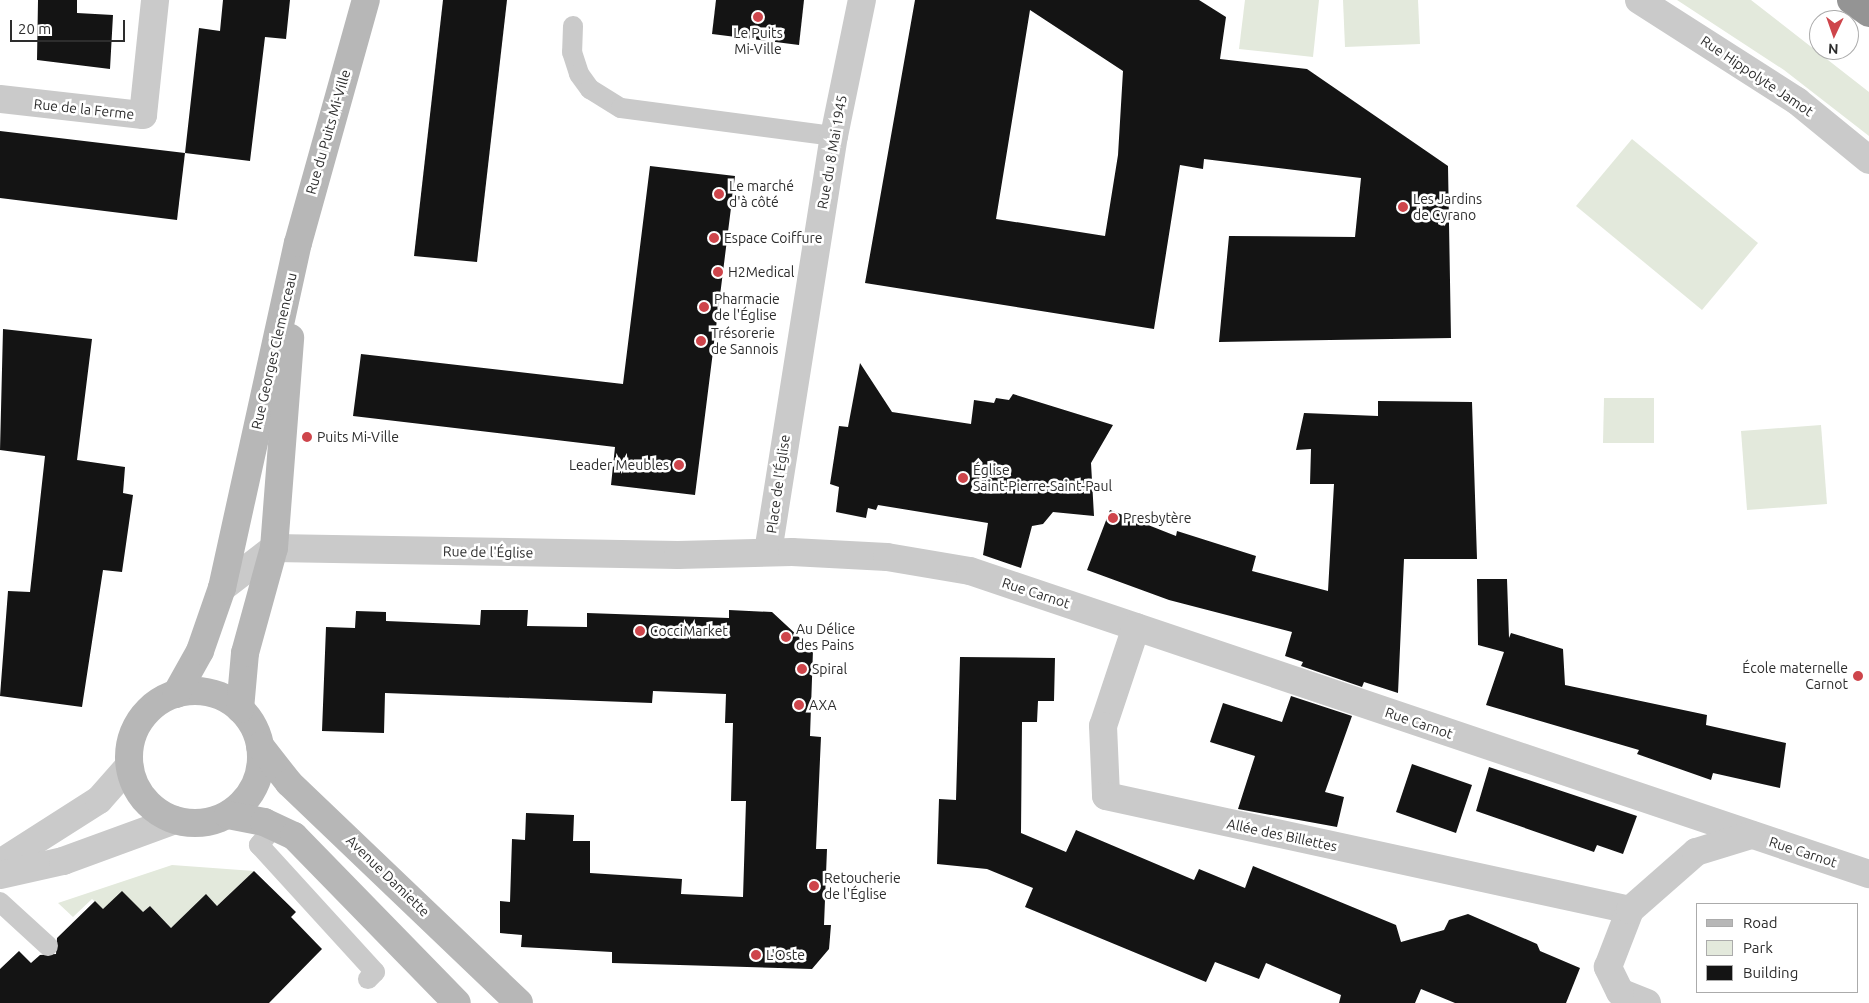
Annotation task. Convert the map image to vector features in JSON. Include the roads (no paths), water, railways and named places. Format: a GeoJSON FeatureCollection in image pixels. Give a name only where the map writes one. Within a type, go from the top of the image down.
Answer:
{"type":"FeatureCollection","features":[{"type":"Feature","properties":{"kind":"highway"},"geometry":{"type":"LineString","coordinates":[[1851,0],[1869,13]]}},
{"type":"Feature","properties":{"kind":"main road","name":"Rue du Puits Mi-Ville"},"geometry":{"type":"LineString","coordinates":[[294,264],[366,0]]}},
{"type":"Feature","properties":{"kind":"main road","name":"Rue Georges Clemenceau"},"geometry":{"type":"LineString","coordinates":[[240,709],[245,652],[274,548],[294,264]]}},
{"type":"Feature","properties":{"kind":"main road","name":"Rue Georges Clemenceau"},"geometry":{"type":"LineString","coordinates":[[176,694],[200,652],[222,588],[294,264]]}},
{"type":"Feature","properties":{"kind":"main road"},"geometry":{"type":"LineString","coordinates":[[203,691],[240,709],[260,746],[255,785],[228,815],[208,822],[175,820],[149,805],[129,766],[132,735],[139,721],[176,694],[203,691]]}},
{"type":"Feature","properties":{"kind":"main road","name":"Avenue Damiette"},"geometry":{"type":"LineString","coordinates":[[260,746],[289,782],[519,1003]]}},
{"type":"Feature","properties":{"kind":"main road"},"geometry":{"type":"LineString","coordinates":[[228,815],[276,826],[322,860],[457,1003]]}},
{"type":"Feature","properties":{"kind":"street","name":"Rue de la Ferme"},"geometry":{"type":"LineString","coordinates":[[0,99],[143,115],[155,0]]}},
{"type":"Feature","properties":{"kind":"street","name":"Rue du 8 Mai 1945"},"geometry":{"type":"LineString","coordinates":[[805,304],[834,136],[862,0]]}},
{"type":"Feature","properties":{"kind":"street","name":"Rue Hippolyte Jamot"},"geometry":{"type":"LineString","coordinates":[[1639,0],[1798,101],[1869,160]]}},
{"type":"Feature","properties":{"kind":"street","name":"Place de l'Église"},"geometry":{"type":"LineString","coordinates":[[805,304],[768,552],[887,556],[970,571]]}},
{"type":"Feature","properties":{"kind":"street","name":"Rue de l'Église"},"geometry":{"type":"LineString","coordinates":[[274,548],[678,555],[768,552]]}},
{"type":"Feature","properties":{"kind":"street"},"geometry":{"type":"LineString","coordinates":[[222,588],[274,548]]}},
{"type":"Feature","properties":{"kind":"street","name":"Rue Carnot"},"geometry":{"type":"LineString","coordinates":[[970,571],[1869,874]]}},
{"type":"Feature","properties":{"kind":"street","name":"Allée des Billettes"},"geometry":{"type":"LineString","coordinates":[[1136,627],[1103,726],[1106,796],[1630,910]]}},
{"type":"Feature","properties":{"kind":"street"},"geometry":{"type":"LineString","coordinates":[[0,863],[99,800],[129,766]]}},
{"type":"Feature","properties":{"kind":"street"},"geometry":{"type":"LineString","coordinates":[[0,875],[63,861],[175,820]]}},
{"type":"Feature","properties":{"kind":"street"},"geometry":{"type":"LineString","coordinates":[[1647,1003],[1620,992],[1608,967],[1630,910],[1696,852],[1751,835]]}},
{"type":"Feature","properties":{"kind":"lane"},"geometry":{"type":"LineString","coordinates":[[573,26],[572,52],[579,74],[590,89],[621,108],[834,136]]}},
{"type":"Feature","properties":{"kind":"lane"},"geometry":{"type":"LineString","coordinates":[[276,826],[259,844],[375,972],[368,979]]}},
{"type":"Feature","properties":{"kind":"lane"},"geometry":{"type":"LineString","coordinates":[[0,902],[43,951],[0,910]]}},
{"type":"Feature","properties":{"kind":"place","name":"Le Puits Mi-Ville"},"geometry":{"type":"Point","coordinates":[758,17]}},
{"type":"Feature","properties":{"kind":"place","name":"Le marché d'à côté"},"geometry":{"type":"Point","coordinates":[719,194]}},
{"type":"Feature","properties":{"kind":"place","name":"Les Jardins de Cyrano"},"geometry":{"type":"Point","coordinates":[1403,207]}},
{"type":"Feature","properties":{"kind":"place","name":"Espace Coiffure"},"geometry":{"type":"Point","coordinates":[714,238]}},
{"type":"Feature","properties":{"kind":"place","name":"H2Medical"},"geometry":{"type":"Point","coordinates":[718,272]}},
{"type":"Feature","properties":{"kind":"place","name":"Pharmacie de l'Église"},"geometry":{"type":"Point","coordinates":[704,307]}},
{"type":"Feature","properties":{"kind":"place","name":"Trésorerie de Sannois"},"geometry":{"type":"Point","coordinates":[701,341]}},
{"type":"Feature","properties":{"kind":"place","name":"Puits Mi-Ville"},"geometry":{"type":"Point","coordinates":[307,437]}},
{"type":"Feature","properties":{"kind":"place","name":"Leader Meubles"},"geometry":{"type":"Point","coordinates":[679,465]}},
{"type":"Feature","properties":{"kind":"place","name":"Église Saint-Pierre-Saint-Paul"},"geometry":{"type":"Point","coordinates":[963,478]}},
{"type":"Feature","properties":{"kind":"place","name":"Presbytère"},"geometry":{"type":"Point","coordinates":[1113,518]}},
{"type":"Feature","properties":{"kind":"place","name":"CocciMarket"},"geometry":{"type":"Point","coordinates":[640,631]}},
{"type":"Feature","properties":{"kind":"place","name":"Au Délice des Pains"},"geometry":{"type":"Point","coordinates":[786,637]}},
{"type":"Feature","properties":{"kind":"place","name":"Spiral"},"geometry":{"type":"Point","coordinates":[802,669]}},
{"type":"Feature","properties":{"kind":"place","name":"École maternelle Carnot"},"geometry":{"type":"Point","coordinates":[1858,676]}},
{"type":"Feature","properties":{"kind":"place","name":"AXA"},"geometry":{"type":"Point","coordinates":[799,705]}},
{"type":"Feature","properties":{"kind":"place","name":"Retoucherie de l'Église"},"geometry":{"type":"Point","coordinates":[814,886]}},
{"type":"Feature","properties":{"kind":"place","name":"L'Oste"},"geometry":{"type":"Point","coordinates":[756,955]}}]}
